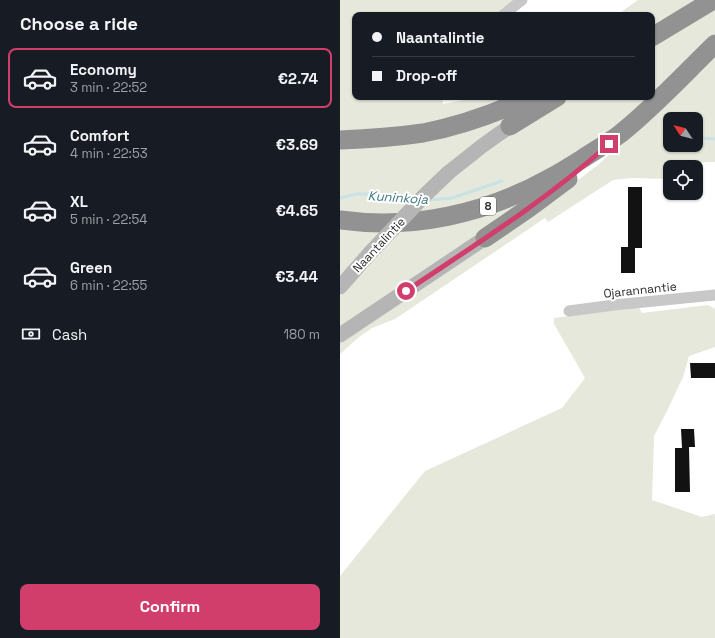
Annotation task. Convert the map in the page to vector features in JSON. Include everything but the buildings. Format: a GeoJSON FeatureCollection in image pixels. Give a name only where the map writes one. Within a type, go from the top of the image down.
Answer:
{"type":"FeatureCollection","features":[{"type":"Feature","properties":{"kind":"highway"},"geometry":{"type":"LineString","coordinates":[[655,35],[713,0]]}},
{"type":"Feature","properties":{"kind":"highway","name":"8"},"geometry":{"type":"LineString","coordinates":[[340,220],[375,224],[437,219],[469,212],[502,201],[525,191],[548,179],[619,135],[662,96],[715,44]]}},
{"type":"Feature","properties":{"kind":"highway"},"geometry":{"type":"LineString","coordinates":[[340,140],[423,133],[461,124],[524,100]]}},
{"type":"Feature","properties":{"kind":"highway"},"geometry":{"type":"LineString","coordinates":[[510,126],[552,100]]}},
{"type":"Feature","properties":{"kind":"highway"},"geometry":{"type":"LineString","coordinates":[[485,238],[558,187],[619,135]]}},
{"type":"Feature","properties":{"kind":"main road","name":"Naantalintie"},"geometry":{"type":"LineString","coordinates":[[340,287],[448,173],[510,126]]}},
{"type":"Feature","properties":{"kind":"main road"},"geometry":{"type":"LineString","coordinates":[[340,335],[485,238]]}},
{"type":"Feature","properties":{"kind":"street"},"geometry":{"type":"LineString","coordinates":[[507,12],[522,0]]}},
{"type":"Feature","properties":{"kind":"street","name":"Ojarannantie"},"geometry":{"type":"LineString","coordinates":[[569,311],[715,295]]}},
{"type":"Feature","properties":{"kind":"shaded area"},"geometry":{"type":"Polygon","coordinates":[[[340,0],[516,0],[500,12],[352,12],[352,100],[442,100],[443,104],[464,100],[504,100],[482,109],[427,125],[340,134],[340,0]]]}},
{"type":"Feature","properties":{"kind":"shaded area"},"geometry":{"type":"Polygon","coordinates":[[[638,0],[700,0],[655,26],[655,12],[621,12],[638,0]]]}},
{"type":"Feature","properties":{"kind":"shaded area"},"geometry":{"type":"Polygon","coordinates":[[[715,7],[715,37],[655,94],[655,43],[715,7]]]}},
{"type":"Feature","properties":{"kind":"shaded area"},"geometry":{"type":"Polygon","coordinates":[[[715,55],[715,162],[703,162],[703,160],[663,160],[663,179],[631,178],[613,180],[548,222],[545,218],[395,319],[372,328],[359,337],[340,354],[340,343],[539,210],[599,164],[670,100],[715,55]]]}},
{"type":"Feature","properties":{"kind":"shaded area"},"geometry":{"type":"Polygon","coordinates":[[[560,100],[649,100],[619,127],[593,147],[551,173],[515,191],[441,214],[410,219],[433,195],[475,159],[506,134],[560,100]]]}},
{"type":"Feature","properties":{"kind":"shaded area"},"geometry":{"type":"Polygon","coordinates":[[[528,104],[398,215],[340,214],[340,147],[528,104]]]}},
{"type":"Feature","properties":{"kind":"shaded area"},"geometry":{"type":"Polygon","coordinates":[[[553,182],[340,330],[340,296],[401,229],[553,182]]]}},
{"type":"Feature","properties":{"kind":"shaded area"},"geometry":{"type":"Polygon","coordinates":[[[340,226],[382,229],[366,250],[340,278],[340,226]]]}},
{"type":"Feature","properties":{"kind":"shaded area"},"geometry":{"type":"Polygon","coordinates":[[[708,305],[715,309],[715,347],[689,356],[683,377],[654,436],[652,500],[702,517],[715,514],[715,638],[340,638],[340,576],[425,471],[562,408],[585,378],[554,324],[554,318],[639,307],[642,313],[708,305]]]}},
{"type":"Feature","properties":{"kind":"waterway","name":"Kuninkoja"},"geometry":{"type":"LineString","coordinates":[[703,138],[715,139]]}},
{"type":"Feature","properties":{"kind":"waterway","name":"Kuninkoja"},"geometry":{"type":"LineString","coordinates":[[429,200],[452,198],[502,181]]}},
{"type":"Feature","properties":{"kind":"waterway","name":"Kuninkoja"},"geometry":{"type":"LineString","coordinates":[[340,198],[357,194],[365,194],[413,199]]}},
{"type":"Feature","properties":{"kind":"route"},"geometry":{"type":"LineString","coordinates":[[406,291],[558,187],[609,144]]}}]}
